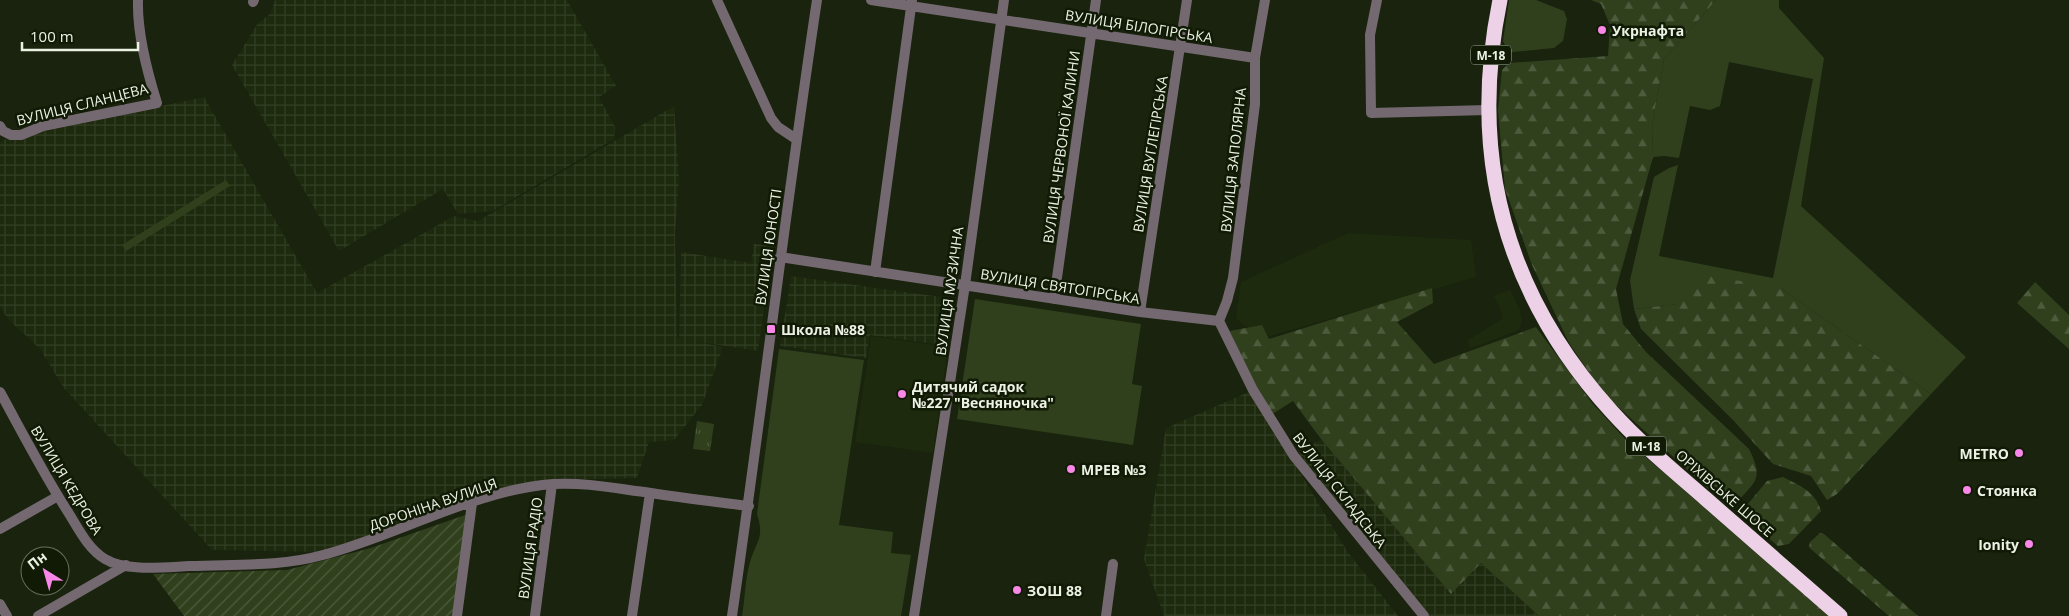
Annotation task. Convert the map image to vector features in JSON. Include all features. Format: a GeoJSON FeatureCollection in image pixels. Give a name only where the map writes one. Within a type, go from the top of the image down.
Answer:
{"type":"FeatureCollection","features":[{"type":"Feature","properties":{"kind":"highway","name":"М-18"},"geometry":{"type":"LineString","coordinates":[[1488,110],[1491,59],[1500,0]]}},
{"type":"Feature","properties":{"kind":"highway","name":"ОРІХІВСЬКЕ ШОСЕ"},"geometry":{"type":"LineString","coordinates":[[1488,110],[1494,179],[1508,233],[1523,274],[1549,327],[1575,367],[1613,412],[1644,444],[1840,616]]}},
{"type":"Feature","properties":{"kind":"street","name":"ВУЛИЦЯ СЛАНЦЕВА"},"geometry":{"type":"LineString","coordinates":[[1,129],[11,135],[21,135],[43,126],[157,103],[138,18],[138,0]]}},
{"type":"Feature","properties":{"kind":"street"},"geometry":{"type":"LineString","coordinates":[[717,0],[771,118],[778,127],[796,139]]}},
{"type":"Feature","properties":{"kind":"street","name":"ВУЛИЦЯ ЮНОСТІ"},"geometry":{"type":"LineString","coordinates":[[732,616],[749,506],[780,257],[817,0]]}},
{"type":"Feature","properties":{"kind":"street","name":"ВУЛИЦЯ БІЛОГІРСЬКА"},"geometry":{"type":"LineString","coordinates":[[871,0],[912,3],[1002,19],[1255,58]]}},
{"type":"Feature","properties":{"kind":"street","name":"ВУЛИЦЯ МУЗИЧНА"},"geometry":{"type":"LineString","coordinates":[[914,616],[965,285],[1004,0]]}},
{"type":"Feature","properties":{"kind":"street","name":"ВУЛИЦЯ ЧЕРВОНОЇ КАЛИНИ"},"geometry":{"type":"LineString","coordinates":[[1054,299],[1096,0]]}},
{"type":"Feature","properties":{"kind":"street","name":"ВУЛИЦЯ ВУГЛЕГІРСЬКА"},"geometry":{"type":"LineString","coordinates":[[1140,312],[1187,0]]}},
{"type":"Feature","properties":{"kind":"street","name":"ВУЛИЦЯ ЗАПОЛЯРНА"},"geometry":{"type":"LineString","coordinates":[[1219,321],[1228,301],[1235,260],[1255,104],[1255,58],[1265,0]]}},
{"type":"Feature","properties":{"kind":"street"},"geometry":{"type":"LineString","coordinates":[[1377,0],[1370,35],[1371,113],[1488,110]]}},
{"type":"Feature","properties":{"kind":"street"},"geometry":{"type":"LineString","coordinates":[[875,272],[912,3]]}},
{"type":"Feature","properties":{"kind":"street","name":"ВУЛИЦЯ СВЯТОГІРСЬКА"},"geometry":{"type":"LineString","coordinates":[[780,257],[1140,312],[1219,321]]}},
{"type":"Feature","properties":{"kind":"street","name":"ВУЛИЦЯ СКЛАДСЬКА"},"geometry":{"type":"LineString","coordinates":[[1219,321],[1253,390],[1294,456],[1424,616]]}},
{"type":"Feature","properties":{"kind":"street","name":"ВУЛИЦЯ КЕДРОВА"},"geometry":{"type":"LineString","coordinates":[[0,392],[82,535],[97,553],[111,562],[126,565]]}},
{"type":"Feature","properties":{"kind":"street","name":"ДОРОНІНА ВУЛИЦЯ"},"geometry":{"type":"LineString","coordinates":[[126,565],[159,567],[268,565],[297,561],[360,544],[472,503],[515,490],[552,484],[592,484],[749,506]]}},
{"type":"Feature","properties":{"kind":"street","name":"ВУЛИЦЯ РАДІО"},"geometry":{"type":"LineString","coordinates":[[535,616],[552,484]]}},
{"type":"Feature","properties":{"kind":"street"},"geometry":{"type":"LineString","coordinates":[[632,616],[650,493]]}},
{"type":"Feature","properties":{"kind":"street"},"geometry":{"type":"LineString","coordinates":[[0,530],[58,496]]}},
{"type":"Feature","properties":{"kind":"street"},"geometry":{"type":"LineString","coordinates":[[457,616],[472,503]]}},
{"type":"Feature","properties":{"kind":"street"},"geometry":{"type":"LineString","coordinates":[[1106,616],[1113,564]]}},
{"type":"Feature","properties":{"kind":"street"},"geometry":{"type":"LineString","coordinates":[[38,616],[126,565]]}},
{"type":"Feature","properties":{"kind":"street"},"geometry":{"type":"LineString","coordinates":[[0,604],[7,616]]}},
{"type":"Feature","properties":{"kind":"shaded area"},"geometry":{"type":"Polygon","coordinates":[[[275,0],[567,0],[616,86],[599,97],[615,127],[614,139],[493,211],[458,214],[443,189],[339,251],[232,65],[258,23],[270,14],[275,0]]]}},
{"type":"Feature","properties":{"kind":"shaded area"},"geometry":{"type":"Polygon","coordinates":[[[204,97],[317,293],[454,216],[478,221],[674,106],[679,178],[675,233],[677,338],[679,338],[681,252],[751,263],[754,244],[773,246],[758,351],[693,341],[723,347],[702,405],[674,440],[649,442],[637,478],[553,480],[514,486],[319,552],[212,550],[63,387],[40,349],[8,319],[0,307],[0,142],[6,139],[204,97]]]}},
{"type":"Feature","properties":{"kind":"shaded area"},"geometry":{"type":"Polygon","coordinates":[[[1348,233],[1471,240],[1476,277],[1270,336],[1243,325],[1236,318],[1241,282],[1348,233]]]}},
{"type":"Feature","properties":{"kind":"shaded area"},"geometry":{"type":"Polygon","coordinates":[[[791,276],[955,299],[948,346],[870,335],[866,358],[780,346],[791,276]]]}},
{"type":"Feature","properties":{"kind":"shaded area"},"geometry":{"type":"Polygon","coordinates":[[[1510,289],[1520,310],[1522,321],[1519,330],[1470,349],[1468,340],[1502,319],[1501,311],[1494,296],[1510,289]]]}},
{"type":"Feature","properties":{"kind":"shaded area","name":"Дитячий садок №227 \"Весняночка\""},"geometry":{"type":"Polygon","coordinates":[[[871,336],[948,347],[933,453],[855,442],[871,336]]]}},
{"type":"Feature","properties":{"kind":"shaded area"},"geometry":{"type":"Polygon","coordinates":[[[1251,391],[1347,551],[1398,616],[1164,616],[1144,559],[1166,428],[1251,391]]]}},
{"type":"Feature","properties":{"kind":"shaded area"},"geometry":{"type":"Polygon","coordinates":[[[1321,439],[1451,594],[1481,563],[1539,616],[1424,616],[1294,456],[1321,439]]]}},
{"type":"Feature","properties":{"kind":"green space"},"geometry":{"type":"Polygon","coordinates":[[[1509,0],[1536,0],[1564,11],[1567,19],[1563,41],[1554,48],[1513,52],[1507,50],[1503,41],[1509,0]]]}},
{"type":"Feature","properties":{"kind":"green space"},"geometry":{"type":"Polygon","coordinates":[[[1591,0],[1716,0],[1664,59],[1652,125],[1653,157],[1616,289],[1623,324],[1646,352],[1749,449],[1756,467],[1756,479],[1749,490],[1736,503],[1713,493],[1604,394],[1569,343],[1532,265],[1505,189],[1498,110],[1502,70],[1509,63],[1608,56],[1610,25],[1601,4],[1591,0]]]}},
{"type":"Feature","properties":{"kind":"green space"},"geometry":{"type":"Polygon","coordinates":[[[1716,0],[1779,0],[1779,8],[1824,58],[1801,206],[1966,357],[1931,394],[1779,287],[1679,304],[1634,309],[1630,280],[1654,177],[1678,165],[1659,256],[1773,278],[1813,79],[1729,62],[1720,106],[1710,110],[1690,106],[1679,158],[1653,157],[1652,125],[1664,59],[1716,0]]]}},
{"type":"Feature","properties":{"kind":"green space"},"geometry":{"type":"Polygon","coordinates":[[[226,180],[230,186],[126,251],[122,245],[226,180]]]}},
{"type":"Feature","properties":{"kind":"green space"},"geometry":{"type":"Polygon","coordinates":[[[1695,274],[1779,287],[1931,394],[1837,494],[1827,500],[1811,476],[1773,464],[1733,420],[1641,329],[1634,309],[1678,304],[1695,274]]]}},
{"type":"Feature","properties":{"kind":"green space"},"geometry":{"type":"Polygon","coordinates":[[[2035,282],[2069,315],[2069,349],[2017,303],[2035,282]]]}},
{"type":"Feature","properties":{"kind":"green space"},"geometry":{"type":"Polygon","coordinates":[[[1432,288],[1433,303],[1397,322],[1434,364],[1536,327],[1592,403],[1627,441],[1831,616],[1539,616],[1481,563],[1451,594],[1321,439],[1293,401],[1269,416],[1224,332],[1262,325],[1269,339],[1432,288]]]}},
{"type":"Feature","properties":{"kind":"green space"},"geometry":{"type":"Polygon","coordinates":[[[975,299],[1141,324],[1132,384],[1142,386],[1133,445],[957,419],[975,299]]]}},
{"type":"Feature","properties":{"kind":"green space"},"geometry":{"type":"Polygon","coordinates":[[[779,349],[864,360],[839,525],[893,532],[891,553],[911,555],[901,616],[742,616],[748,569],[760,534],[757,514],[779,349]]]}},
{"type":"Feature","properties":{"kind":"green space"},"geometry":{"type":"Polygon","coordinates":[[[697,421],[714,424],[710,451],[693,449],[697,421]]]}},
{"type":"Feature","properties":{"kind":"green space"},"geometry":{"type":"Polygon","coordinates":[[[1783,477],[1801,486],[1811,494],[1819,504],[1821,511],[1789,544],[1778,546],[1743,517],[1747,505],[1767,481],[1783,477]]]}},
{"type":"Feature","properties":{"kind":"green space"},"geometry":{"type":"Polygon","coordinates":[[[468,514],[453,616],[184,616],[153,574],[287,570],[371,548],[468,514]]]}},
{"type":"Feature","properties":{"kind":"green space"},"geometry":{"type":"Polygon","coordinates":[[[1820,533],[1824,534],[1918,616],[1889,616],[1809,547],[1810,542],[1820,533]]]}},
{"type":"Feature","properties":{"kind":"place","name":"Укрнафта"},"geometry":{"type":"Point","coordinates":[1602,30]}},
{"type":"Feature","properties":{"kind":"place","name":"Школа №88"},"geometry":{"type":"Point","coordinates":[771,329]}},
{"type":"Feature","properties":{"kind":"place","name":"Дитячий садок №227 \"Весняночка\""},"geometry":{"type":"Point","coordinates":[902,394]}},
{"type":"Feature","properties":{"kind":"place","name":"METRO"},"geometry":{"type":"Point","coordinates":[2019,453]}},
{"type":"Feature","properties":{"kind":"place","name":"МРЕВ №3"},"geometry":{"type":"Point","coordinates":[1071,469]}},
{"type":"Feature","properties":{"kind":"place","name":"Стоянка"},"geometry":{"type":"Point","coordinates":[1967,490]}},
{"type":"Feature","properties":{"kind":"place","name":"Ionity"},"geometry":{"type":"Point","coordinates":[2029,544]}},
{"type":"Feature","properties":{"kind":"place","name":"ЗОШ 88"},"geometry":{"type":"Point","coordinates":[1017,590]}}]}
